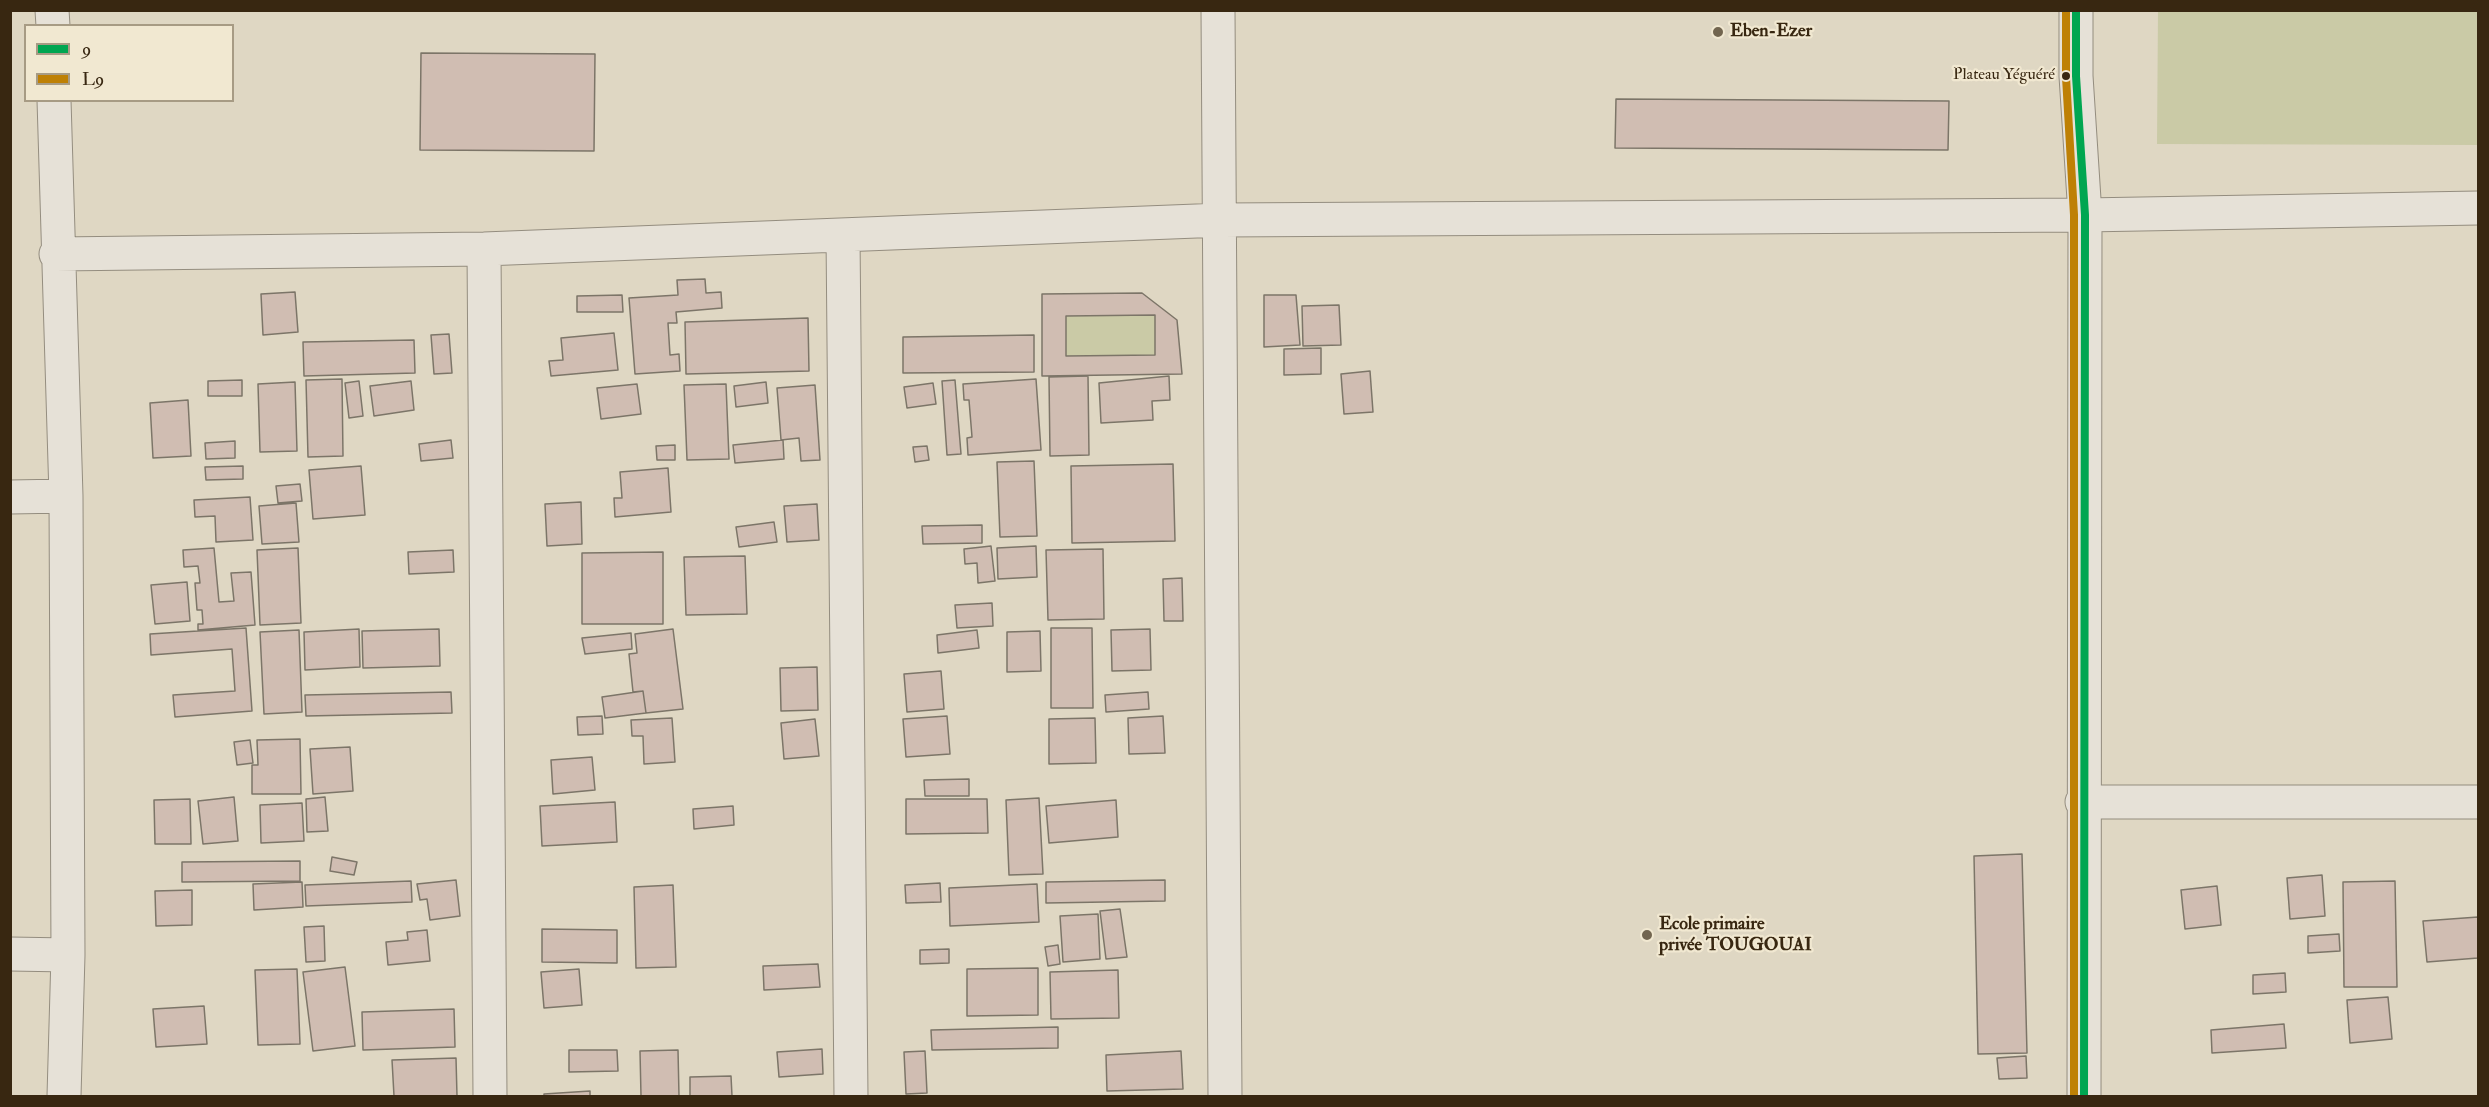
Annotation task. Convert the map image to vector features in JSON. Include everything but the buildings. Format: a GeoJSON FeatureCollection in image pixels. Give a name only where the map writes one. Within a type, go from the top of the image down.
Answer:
{"type":"FeatureCollection","features":[{"type":"Feature","properties":{"kind":"street"},"geometry":{"type":"LineString","coordinates":[[1218,10],[1222,220],[1225,1096]]}},
{"type":"Feature","properties":{"kind":"street"},"geometry":{"type":"LineString","coordinates":[[2076,10],[2076,76],[2085,215],[2086,541],[2082,802],[2084,1096]]}},
{"type":"Feature","properties":{"kind":"street"},"geometry":{"type":"LineString","coordinates":[[54,102],[56,254],[66,496],[68,955],[64,1096]]}},
{"type":"Feature","properties":{"kind":"street"},"geometry":{"type":"LineString","coordinates":[[56,254],[484,249],[1222,220],[2085,215],[2478,208]]}},
{"type":"Feature","properties":{"kind":"street"},"geometry":{"type":"LineString","coordinates":[[843,235],[851,1096]]}},
{"type":"Feature","properties":{"kind":"street"},"geometry":{"type":"LineString","coordinates":[[484,249],[490,1096]]}},
{"type":"Feature","properties":{"kind":"street"},"geometry":{"type":"LineString","coordinates":[[10,497],[66,496]]}},
{"type":"Feature","properties":{"kind":"street"},"geometry":{"type":"LineString","coordinates":[[2082,802],[2478,802]]}},
{"type":"Feature","properties":{"kind":"street"},"geometry":{"type":"LineString","coordinates":[[10,954],[68,955]]}},
{"type":"Feature","properties":{"kind":"green space"},"geometry":{"type":"Polygon","coordinates":[[[2158,11],[2478,11],[2478,145],[2157,144],[2158,11]]]}},
{"type":"Feature","properties":{"kind":"green space"},"geometry":{"type":"Polygon","coordinates":[[[1155,315],[1155,355],[1066,356],[1066,316],[1155,315]]]}},
{"type":"Feature","properties":{"kind":"transit line","name":"L9"},"geometry":{"type":"LineString","coordinates":[[2066,10],[2066,77],[2074,215],[2074,1096]]}},
{"type":"Feature","properties":{"kind":"transit line","name":"9"},"geometry":{"type":"LineString","coordinates":[[2076,10],[2076,76],[2085,215],[2084,1096]]}},
{"type":"Feature","properties":{"kind":"place","name":"Eben-Ezer"},"geometry":{"type":"Point","coordinates":[1718,32]}},
{"type":"Feature","properties":{"kind":"place","name":"Plateau Yéguéré"},"geometry":{"type":"Point","coordinates":[2066,76]}},
{"type":"Feature","properties":{"kind":"place","name":"Ecole primaire privée TOUGOUAI"},"geometry":{"type":"Point","coordinates":[1647,935]}}]}
